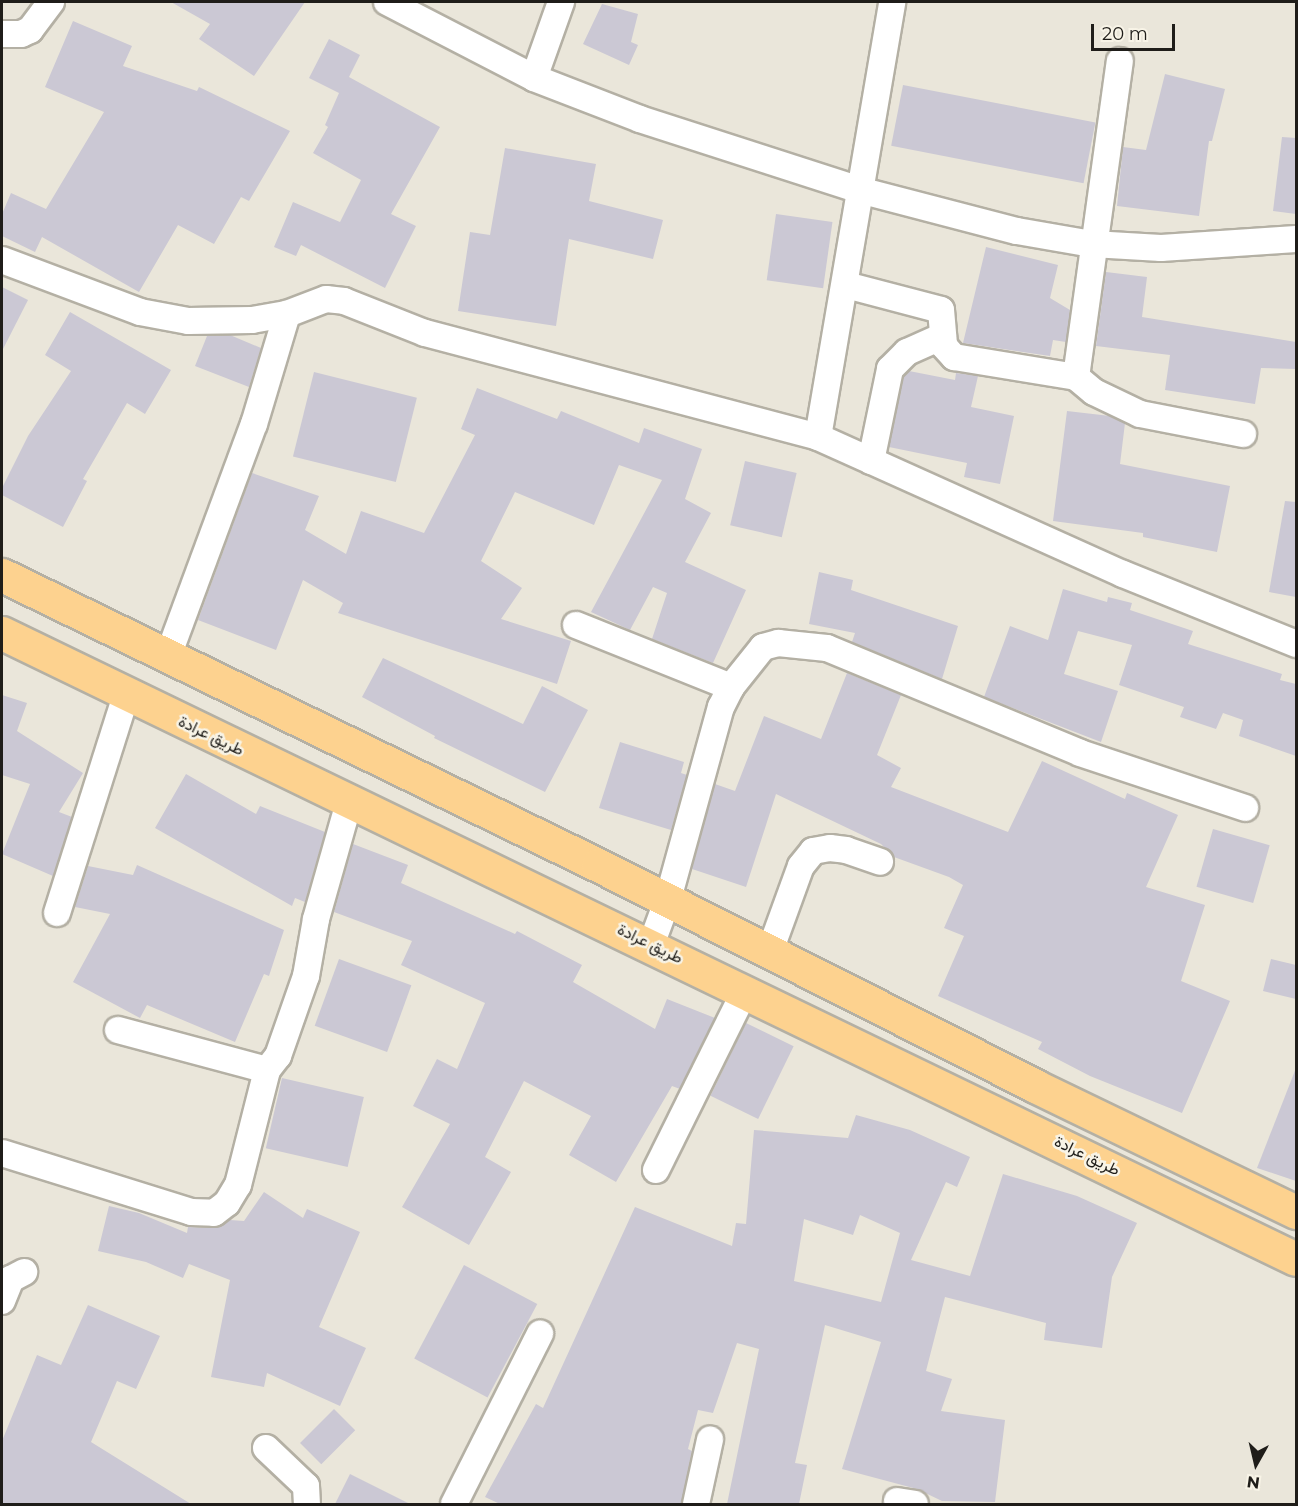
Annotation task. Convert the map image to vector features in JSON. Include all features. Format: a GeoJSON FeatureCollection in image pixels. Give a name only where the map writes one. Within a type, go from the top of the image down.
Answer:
{"type":"FeatureCollection","features":[{"type":"Feature","properties":{"kind":"main road"},"geometry":{"type":"LineString","coordinates":[[2,575],[668,899],[1035,1086],[1296,1212]]}},
{"type":"Feature","properties":{"kind":"main road","name":"طريق عرادة"},"geometry":{"type":"LineString","coordinates":[[2,633],[126,696],[580,910],[1296,1259]]}},
{"type":"Feature","properties":{"kind":"main road"},"geometry":{"type":"LineString","coordinates":[[580,910],[598,865]]}},
{"type":"Feature","properties":{"kind":"street"},"geometry":{"type":"LineString","coordinates":[[2,34],[21,34],[30,30],[51,2]]}},
{"type":"Feature","properties":{"kind":"street"},"geometry":{"type":"LineString","coordinates":[[387,2],[534,78],[640,119],[863,191],[1017,231],[1092,244],[1161,248],[1296,239]]}},
{"type":"Feature","properties":{"kind":"street"},"geometry":{"type":"LineString","coordinates":[[534,78],[561,2]]}},
{"type":"Feature","properties":{"kind":"street"},"geometry":{"type":"LineString","coordinates":[[818,437],[863,191],[892,2]]}},
{"type":"Feature","properties":{"kind":"street"},"geometry":{"type":"LineString","coordinates":[[1076,377],[1092,244],[1120,61]]}},
{"type":"Feature","properties":{"kind":"street"},"geometry":{"type":"LineString","coordinates":[[2,260],[140,312],[178,320],[252,320],[287,314],[326,299],[344,301],[425,333],[818,437],[1123,574],[1296,644]]}},
{"type":"Feature","properties":{"kind":"street"},"geometry":{"type":"LineString","coordinates":[[846,285],[941,309],[947,353],[954,357],[1076,377],[1094,392],[1140,414],[1243,434]]}},
{"type":"Feature","properties":{"kind":"street"},"geometry":{"type":"LineString","coordinates":[[168,656],[254,424],[287,314]]}},
{"type":"Feature","properties":{"kind":"street"},"geometry":{"type":"LineString","coordinates":[[871,461],[890,369],[907,352],[944,336]]}},
{"type":"Feature","properties":{"kind":"street"},"geometry":{"type":"LineString","coordinates":[[576,625],[731,687]]}},
{"type":"Feature","properties":{"kind":"street"},"geometry":{"type":"LineString","coordinates":[[651,945],[668,899],[721,707],[731,687],[763,647],[795,643],[826,648],[1080,753],[1245,808]]}},
{"type":"Feature","properties":{"kind":"street"},"geometry":{"type":"LineString","coordinates":[[57,913],[126,696]]}},
{"type":"Feature","properties":{"kind":"street"},"geometry":{"type":"LineString","coordinates":[[2,1153],[191,1212],[214,1213],[227,1203],[238,1185],[267,1070],[278,1056],[306,976],[316,919],[349,802]]}},
{"type":"Feature","properties":{"kind":"street"},"geometry":{"type":"LineString","coordinates":[[770,951],[801,866],[813,851],[846,850],[880,862]]}},
{"type":"Feature","properties":{"kind":"street"},"geometry":{"type":"LineString","coordinates":[[656,1170],[746,991]]}},
{"type":"Feature","properties":{"kind":"street"},"geometry":{"type":"LineString","coordinates":[[118,1030],[267,1070]]}},
{"type":"Feature","properties":{"kind":"street"},"geometry":{"type":"LineString","coordinates":[[2,1301],[11,1279],[24,1272]]}},
{"type":"Feature","properties":{"kind":"street"},"geometry":{"type":"LineString","coordinates":[[454,1504],[540,1334]]}},
{"type":"Feature","properties":{"kind":"street"},"geometry":{"type":"LineString","coordinates":[[696,1504],[711,1440]]}},
{"type":"Feature","properties":{"kind":"street"},"geometry":{"type":"LineString","coordinates":[[266,1449],[306,1486],[307,1504]]}},
{"type":"Feature","properties":{"kind":"building"},"geometry":{"type":"Polygon","coordinates":[[[171,2],[305,2],[254,76],[199,39],[210,24],[171,2]]]}},
{"type":"Feature","properties":{"kind":"building"},"geometry":{"type":"Polygon","coordinates":[[[602,4],[638,14],[631,42],[638,45],[629,65],[583,44],[602,4]]]}},
{"type":"Feature","properties":{"kind":"building"},"geometry":{"type":"Polygon","coordinates":[[[73,21],[132,46],[123,66],[197,91],[199,87],[290,131],[249,201],[241,197],[214,244],[178,225],[139,292],[42,237],[35,252],[2,236],[2,214],[11,193],[46,209],[104,112],[45,87],[73,21]]]}},
{"type":"Feature","properties":{"kind":"building"},"geometry":{"type":"Polygon","coordinates":[[[329,39],[360,55],[349,77],[440,127],[391,214],[416,226],[385,288],[301,245],[296,256],[274,247],[293,202],[340,222],[361,180],[313,153],[328,127],[325,125],[339,93],[309,78],[329,39]]]}},
{"type":"Feature","properties":{"kind":"building"},"geometry":{"type":"Polygon","coordinates":[[[1165,74],[1225,89],[1212,141],[1209,141],[1199,216],[1117,206],[1123,147],[1146,150],[1165,74]]]}},
{"type":"Feature","properties":{"kind":"building"},"geometry":{"type":"Polygon","coordinates":[[[903,85],[1095,122],[1084,183],[891,146],[903,85]]]}},
{"type":"Feature","properties":{"kind":"building"},"geometry":{"type":"Polygon","coordinates":[[[1282,137],[1296,138],[1296,214],[1273,211],[1282,137]]]}},
{"type":"Feature","properties":{"kind":"building"},"geometry":{"type":"Polygon","coordinates":[[[505,148],[596,164],[589,201],[663,220],[653,259],[569,239],[556,326],[458,311],[470,232],[490,235],[505,148]]]}},
{"type":"Feature","properties":{"kind":"building"},"geometry":{"type":"Polygon","coordinates":[[[776,214],[832,222],[823,288],[767,280],[776,214]]]}},
{"type":"Feature","properties":{"kind":"building"},"geometry":{"type":"Polygon","coordinates":[[[986,247],[1058,265],[1050,298],[1070,310],[1066,342],[1053,340],[1050,356],[963,343],[986,247]]]}},
{"type":"Feature","properties":{"kind":"building"},"geometry":{"type":"Polygon","coordinates":[[[1106,272],[1147,277],[1142,317],[1296,342],[1296,369],[1261,368],[1255,404],[1165,390],[1170,355],[1096,346],[1106,272]]]}},
{"type":"Feature","properties":{"kind":"building"},"geometry":{"type":"Polygon","coordinates":[[[2,287],[28,300],[2,351],[2,287]]]}},
{"type":"Feature","properties":{"kind":"building"},"geometry":{"type":"Polygon","coordinates":[[[70,312],[171,370],[145,414],[127,403],[83,479],[87,481],[63,527],[2,495],[2,488],[28,436],[71,371],[45,355],[70,312]]]}},
{"type":"Feature","properties":{"kind":"building"},"geometry":{"type":"Polygon","coordinates":[[[230,335],[261,348],[249,387],[195,366],[207,336],[230,335]]]}},
{"type":"Feature","properties":{"kind":"building"},"geometry":{"type":"Polygon","coordinates":[[[909,371],[955,380],[956,373],[978,376],[971,407],[1014,416],[1000,484],[964,477],[967,463],[889,447],[904,376],[909,371]]]}},
{"type":"Feature","properties":{"kind":"building"},"geometry":{"type":"Polygon","coordinates":[[[314,372],[417,398],[396,482],[293,456],[314,372]]]}},
{"type":"Feature","properties":{"kind":"building"},"geometry":{"type":"Polygon","coordinates":[[[477,388],[557,419],[561,411],[639,443],[644,428],[702,449],[685,499],[711,513],[685,562],[746,590],[713,663],[652,639],[667,593],[653,587],[630,630],[591,612],[662,480],[619,465],[594,525],[515,492],[481,561],[522,588],[501,619],[571,641],[557,684],[338,613],[343,603],[303,580],[276,650],[198,620],[252,473],[319,496],[305,530],[346,554],[361,511],[424,533],[475,435],[461,429],[477,388]]]}},
{"type":"Feature","properties":{"kind":"building"},"geometry":{"type":"Polygon","coordinates":[[[1067,411],[1110,416],[1125,423],[1120,464],[1230,486],[1217,552],[1143,537],[1143,533],[1053,521],[1067,411]]]}},
{"type":"Feature","properties":{"kind":"building"},"geometry":{"type":"Polygon","coordinates":[[[745,461],[797,473],[782,537],[730,525],[745,461]]]}},
{"type":"Feature","properties":{"kind":"building"},"geometry":{"type":"Polygon","coordinates":[[[1285,501],[1296,502],[1296,597],[1269,592],[1285,501]]]}},
{"type":"Feature","properties":{"kind":"building"},"geometry":{"type":"Polygon","coordinates":[[[819,572],[853,580],[851,590],[958,626],[942,679],[852,642],[855,633],[809,624],[819,572]]]}},
{"type":"Feature","properties":{"kind":"building"},"geometry":{"type":"Polygon","coordinates":[[[1063,589],[1107,602],[1108,597],[1132,603],[1130,610],[1193,631],[1188,644],[1282,674],[1280,680],[1296,684],[1296,756],[1239,736],[1243,720],[1223,713],[1216,729],[1180,717],[1184,707],[1119,685],[1132,645],[1078,631],[1064,674],[1118,691],[1101,742],[984,697],[1010,626],[1048,640],[1063,589]]]}},
{"type":"Feature","properties":{"kind":"building"},"geometry":{"type":"Polygon","coordinates":[[[383,658],[523,724],[542,686],[588,710],[545,792],[434,738],[435,736],[362,697],[383,658]]]}},
{"type":"Feature","properties":{"kind":"building"},"geometry":{"type":"Polygon","coordinates":[[[847,673],[901,695],[877,755],[901,768],[891,787],[1008,832],[1042,761],[1125,799],[1127,793],[1178,815],[1146,887],[1205,905],[1181,981],[1230,1001],[1182,1113],[1090,1076],[1038,1049],[1042,1042],[938,996],[964,936],[944,928],[963,885],[949,877],[894,857],[881,844],[776,794],[746,887],[692,869],[715,784],[735,791],[764,716],[821,739],[847,673]]]}},
{"type":"Feature","properties":{"kind":"building"},"geometry":{"type":"Polygon","coordinates":[[[2,695],[27,703],[17,731],[83,773],[59,812],[72,817],[53,876],[2,854],[30,784],[2,775],[2,695]]]}},
{"type":"Feature","properties":{"kind":"building"},"geometry":{"type":"Polygon","coordinates":[[[620,742],[684,762],[681,773],[687,775],[671,830],[599,808],[620,742]]]}},
{"type":"Feature","properties":{"kind":"building"},"geometry":{"type":"Polygon","coordinates":[[[186,774],[256,814],[260,806],[325,832],[305,902],[295,898],[292,906],[155,828],[186,774]]]}},
{"type":"Feature","properties":{"kind":"building"},"geometry":{"type":"Polygon","coordinates":[[[1213,829],[1270,845],[1253,903],[1196,887],[1213,829]]]}},
{"type":"Feature","properties":{"kind":"building"},"geometry":{"type":"Polygon","coordinates":[[[353,844],[408,865],[401,883],[515,934],[517,931],[582,965],[573,982],[655,1029],[667,999],[715,1018],[680,1089],[672,1086],[616,1182],[569,1155],[591,1116],[524,1081],[485,1157],[511,1172],[469,1245],[402,1207],[450,1124],[413,1106],[437,1059],[457,1069],[485,1003],[401,965],[412,941],[334,912],[353,844]]]}},
{"type":"Feature","properties":{"kind":"building"},"geometry":{"type":"Polygon","coordinates":[[[137,865],[284,930],[269,976],[264,974],[235,1042],[147,1005],[140,1018],[73,982],[110,914],[75,907],[88,866],[133,875],[137,865]]]}},
{"type":"Feature","properties":{"kind":"building"},"geometry":{"type":"Polygon","coordinates":[[[339,959],[411,985],[387,1052],[315,1026],[339,959]]]}},
{"type":"Feature","properties":{"kind":"building"},"geometry":{"type":"Polygon","coordinates":[[[1271,959],[1296,965],[1296,999],[1263,991],[1271,959]]]}},
{"type":"Feature","properties":{"kind":"building"},"geometry":{"type":"Polygon","coordinates":[[[746,1023],[794,1046],[758,1119],[710,1096],[746,1023]]]}},
{"type":"Feature","properties":{"kind":"building"},"geometry":{"type":"Polygon","coordinates":[[[1296,1068],[1296,1181],[1257,1168],[1296,1068]]]}},
{"type":"Feature","properties":{"kind":"building"},"geometry":{"type":"Polygon","coordinates":[[[282,1078],[364,1097],[348,1167],[266,1148],[282,1078]]]}},
{"type":"Feature","properties":{"kind":"building"},"geometry":{"type":"Polygon","coordinates":[[[856,1115],[910,1130],[970,1157],[957,1187],[946,1182],[911,1260],[970,1276],[1003,1174],[1077,1196],[1137,1223],[1112,1277],[1102,1348],[1044,1340],[1046,1323],[945,1297],[926,1371],[952,1379],[941,1411],[1005,1420],[995,1502],[942,1501],[917,1489],[842,1469],[881,1342],[825,1325],[795,1463],[807,1465],[799,1504],[727,1504],[759,1349],[737,1343],[713,1413],[698,1410],[688,1449],[692,1451],[681,1504],[500,1504],[485,1497],[536,1404],[543,1408],[635,1207],[732,1246],[736,1223],[746,1224],[754,1130],[848,1138],[856,1115]],[[860,1215],[853,1235],[804,1219],[794,1281],[881,1302],[900,1233],[860,1215]]]}},
{"type":"Feature","properties":{"kind":"building"},"geometry":{"type":"Polygon","coordinates":[[[264,1192],[303,1218],[307,1209],[360,1232],[319,1327],[366,1348],[340,1406],[267,1373],[264,1387],[211,1377],[230,1280],[189,1264],[183,1278],[146,1262],[98,1251],[109,1206],[139,1213],[187,1233],[188,1227],[213,1228],[230,1220],[244,1221],[264,1192]]]}},
{"type":"Feature","properties":{"kind":"building"},"geometry":{"type":"Polygon","coordinates":[[[464,1265],[537,1304],[488,1398],[414,1359],[464,1265]]]}},
{"type":"Feature","properties":{"kind":"building"},"geometry":{"type":"Polygon","coordinates":[[[88,1305],[160,1336],[136,1389],[117,1381],[91,1442],[191,1504],[2,1504],[2,1441],[37,1355],[61,1365],[88,1305]]]}},
{"type":"Feature","properties":{"kind":"building"},"geometry":{"type":"Polygon","coordinates":[[[334,1409],[355,1430],[321,1464],[300,1443],[334,1409]]]}},
{"type":"Feature","properties":{"kind":"building"},"geometry":{"type":"Polygon","coordinates":[[[350,1474],[410,1504],[335,1504],[350,1474]]]}}]}
